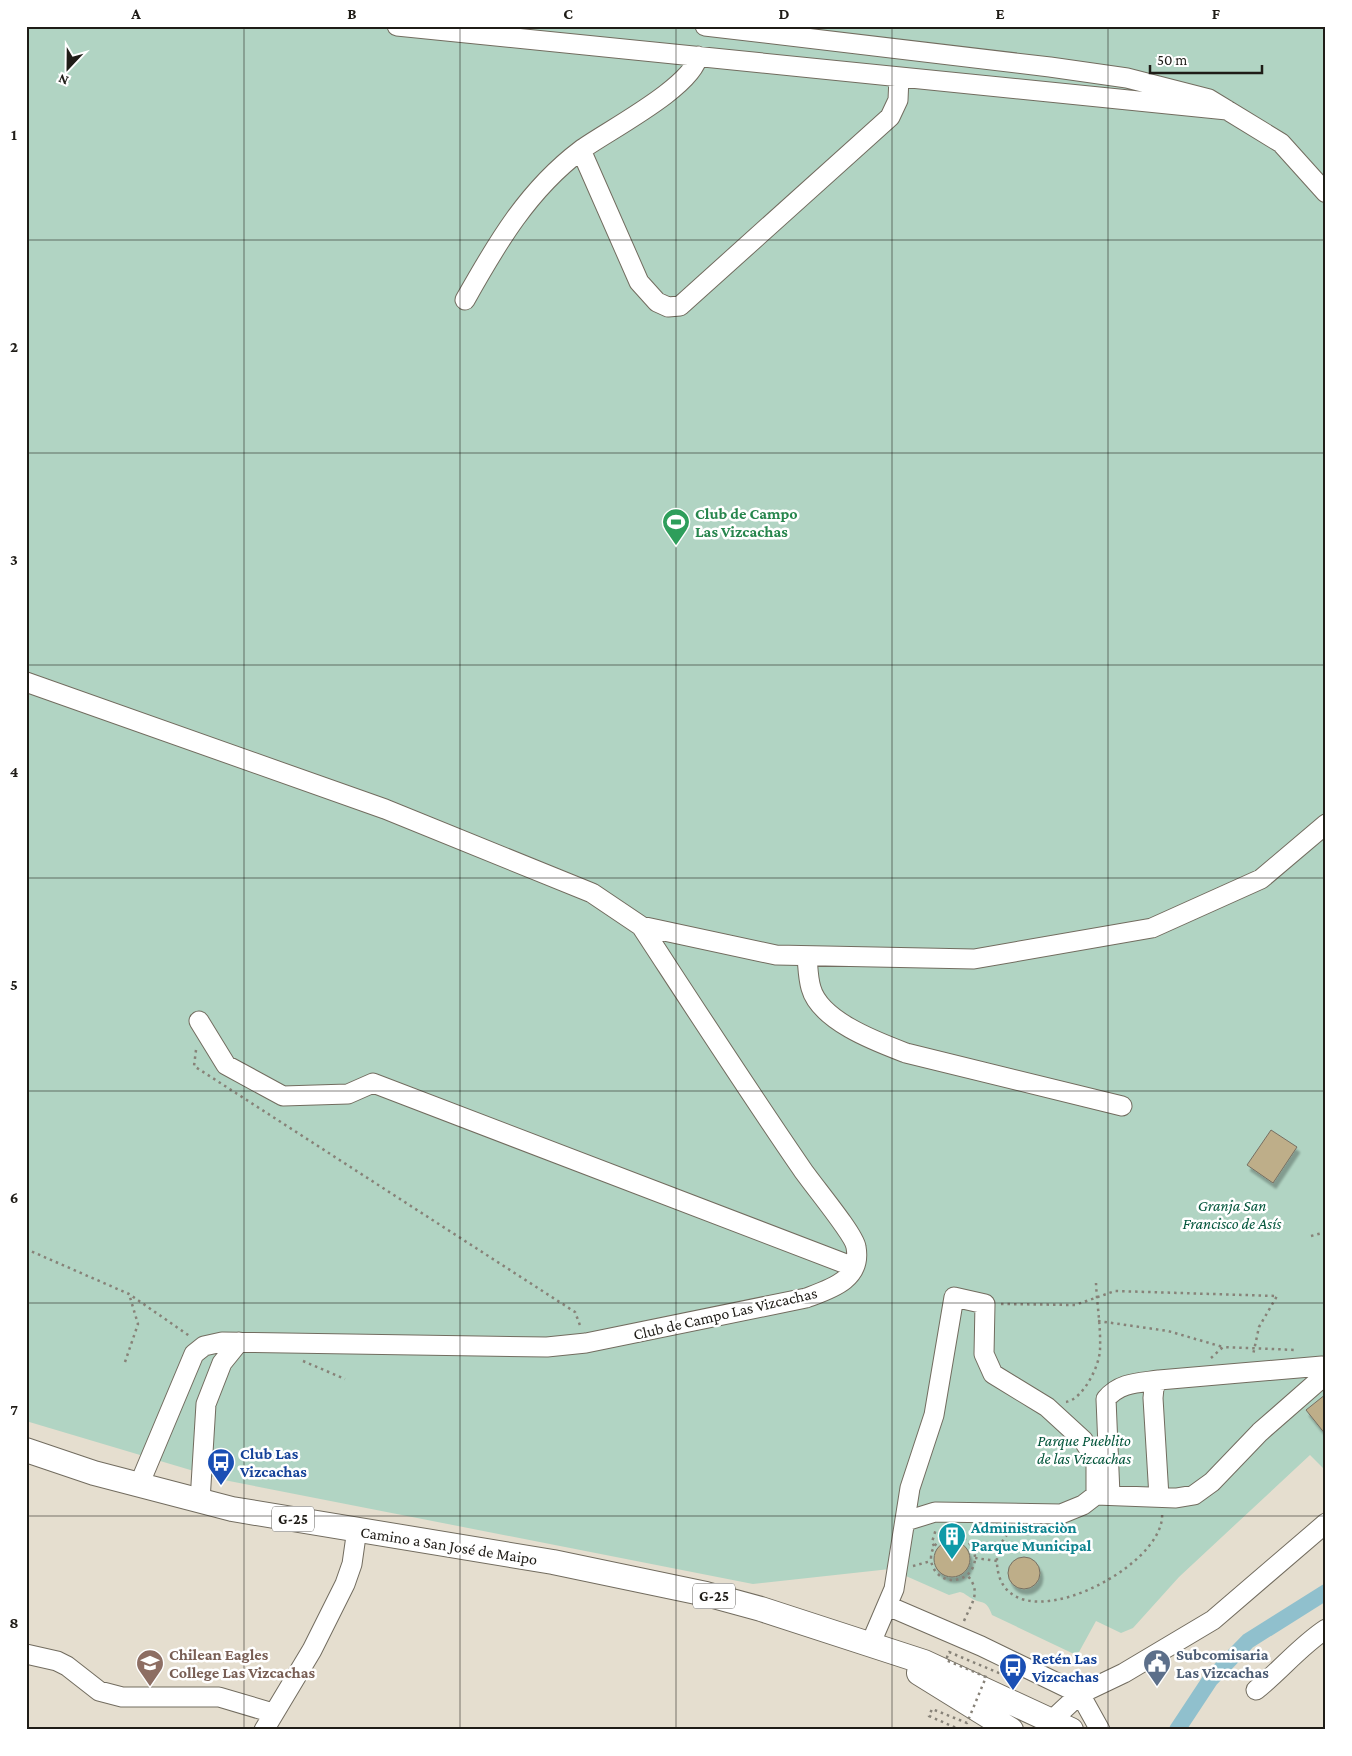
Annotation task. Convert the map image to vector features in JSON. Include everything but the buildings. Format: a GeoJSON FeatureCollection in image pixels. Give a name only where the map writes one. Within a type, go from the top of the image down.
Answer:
{"type":"FeatureCollection","features":[{"type":"Feature","properties":{"kind":"main road","name":"Camino a San José de Maipo"},"geometry":{"type":"LineString","coordinates":[[26,1450],[200,1502],[554,1562],[664,1584],[761,1609],[924,1662],[1056,1727]]}},
{"type":"Feature","properties":{"kind":"main road","name":"Camino a San José de Maipo"},"geometry":{"type":"LineString","coordinates":[[870,1645],[915,1670],[1010,1730]]}},
{"type":"Feature","properties":{"kind":"lane"},"geometry":{"type":"LineString","coordinates":[[398,26],[1227,110]]}},
{"type":"Feature","properties":{"kind":"lane"},"geometry":{"type":"LineString","coordinates":[[704,26],[1050,67],[1127,78],[1209,99],[1281,143],[1326,193]]}},
{"type":"Feature","properties":{"kind":"lane"},"geometry":{"type":"LineString","coordinates":[[465,300],[495,245],[517,213],[542,183],[581,150],[643,110],[683,80],[696,66],[698,56]]}},
{"type":"Feature","properties":{"kind":"lane"},"geometry":{"type":"LineString","coordinates":[[581,150],[639,282],[657,302],[668,307],[680,306],[890,117],[898,100],[899,77]]}},
{"type":"Feature","properties":{"kind":"lane"},"geometry":{"type":"LineString","coordinates":[[26,682],[384,809],[592,893],[641,926],[742,949],[807,957],[974,959],[1152,928],[1261,879],[1326,824]]}},
{"type":"Feature","properties":{"kind":"lane"},"geometry":{"type":"LineString","coordinates":[[199,1021],[226,1066],[283,1096],[348,1094],[373,1083],[854,1267],[856,1246],[802,1170],[641,926]]}},
{"type":"Feature","properties":{"kind":"lane"},"geometry":{"type":"LineString","coordinates":[[807,957],[811,990],[823,1008],[851,1029],[874,1040],[906,1052],[1122,1106]]}},
{"type":"Feature","properties":{"kind":"lane","name":"Club de Campo Las Vizcachas"},"geometry":{"type":"LineString","coordinates":[[204,1346],[222,1342],[547,1347],[586,1343],[806,1298],[840,1285],[848,1278],[854,1267]]}},
{"type":"Feature","properties":{"kind":"lane"},"geometry":{"type":"LineString","coordinates":[[870,1645],[888,1606],[899,1566],[910,1488],[934,1415],[954,1297],[985,1304],[984,1354],[993,1374],[1047,1406],[1083,1440],[1096,1460],[1103,1495]]}},
{"type":"Feature","properties":{"kind":"lane"},"geometry":{"type":"LineString","coordinates":[[200,1502],[202,1442],[206,1404],[222,1362],[240,1342]]}},
{"type":"Feature","properties":{"kind":"lane"},"geometry":{"type":"LineString","coordinates":[[139,1485],[194,1354],[204,1346]]}},
{"type":"Feature","properties":{"kind":"lane"},"geometry":{"type":"LineString","coordinates":[[906,1521],[935,1512],[1061,1514],[1103,1495],[1159,1497],[1194,1495],[1212,1482],[1260,1432],[1324,1376],[1322,1366],[1202,1375],[1132,1384],[1114,1390],[1106,1399],[1103,1495]]}},
{"type":"Feature","properties":{"kind":"lane"},"geometry":{"type":"LineString","coordinates":[[1159,1380],[1154,1388],[1153,1398],[1159,1497]]}},
{"type":"Feature","properties":{"kind":"lane"},"geometry":{"type":"LineString","coordinates":[[181,1385],[210,1394]]}},
{"type":"Feature","properties":{"kind":"lane"},"geometry":{"type":"LineString","coordinates":[[1056,1727],[1080,1694],[1124,1673],[1213,1620],[1326,1523]]}},
{"type":"Feature","properties":{"kind":"lane"},"geometry":{"type":"LineString","coordinates":[[26,1655],[57,1661],[67,1666],[99,1691],[122,1697],[219,1697],[268,1721],[312,1650],[345,1584],[352,1564],[357,1529]]}},
{"type":"Feature","properties":{"kind":"lane"},"geometry":{"type":"LineString","coordinates":[[888,1606],[1080,1694],[1100,1730]]}},
{"type":"Feature","properties":{"kind":"lane"},"geometry":{"type":"LineString","coordinates":[[1256,1690],[1277,1673],[1311,1638],[1326,1629]]}},
{"type":"Feature","properties":{"kind":"path"},"geometry":{"type":"LineString","coordinates":[[196,1050],[194,1066],[575,1312],[586,1343]]}},
{"type":"Feature","properties":{"kind":"path"},"geometry":{"type":"LineString","coordinates":[[1311,1236],[1326,1232]]}},
{"type":"Feature","properties":{"kind":"path"},"geometry":{"type":"LineString","coordinates":[[26,1249],[129,1294],[204,1346]]}},
{"type":"Feature","properties":{"kind":"path"},"geometry":{"type":"LineString","coordinates":[[1047,1406],[1070,1402],[1086,1388],[1100,1351],[1096,1283]]}},
{"type":"Feature","properties":{"kind":"path"},"geometry":{"type":"LineString","coordinates":[[985,1304],[1075,1305],[1115,1291],[1277,1296],[1260,1327],[1254,1348],[1252,1371]]}},
{"type":"Feature","properties":{"kind":"path"},"geometry":{"type":"LineString","coordinates":[[125,1362],[138,1324],[129,1294]]}},
{"type":"Feature","properties":{"kind":"path"},"geometry":{"type":"LineString","coordinates":[[1098,1321],[1168,1331],[1223,1346],[1304,1350],[1310,1352],[1322,1366]]}},
{"type":"Feature","properties":{"kind":"path"},"geometry":{"type":"LineString","coordinates":[[1202,1375],[1215,1353],[1223,1346]]}},
{"type":"Feature","properties":{"kind":"path"},"geometry":{"type":"LineString","coordinates":[[1013,1529],[1005,1536],[997,1561],[999,1577],[1004,1586],[1019,1597],[1037,1602],[1064,1600],[1090,1590],[1124,1569],[1151,1544],[1159,1530],[1162,1516],[1159,1497]]}},
{"type":"Feature","properties":{"kind":"path"},"geometry":{"type":"LineString","coordinates":[[961,1537],[971,1545],[975,1558],[974,1564],[966,1575],[954,1580],[941,1577],[932,1567],[932,1550],[942,1538],[961,1537]]}},
{"type":"Feature","properties":{"kind":"path"},"geometry":{"type":"LineString","coordinates":[[975,1558],[997,1561]]}},
{"type":"Feature","properties":{"kind":"path"},"geometry":{"type":"LineString","coordinates":[[957,1636],[976,1592],[976,1586],[966,1575]]}},
{"type":"Feature","properties":{"kind":"path"},"geometry":{"type":"LineString","coordinates":[[961,1730],[929,1716],[932,1709],[966,1723],[986,1677],[946,1660],[949,1652],[1006,1676]]}},
{"type":"Feature","properties":{"kind":"green space","name":"Club de Campo Las Vizcachas"},"geometry":{"type":"Polygon","coordinates":[[[26,26],[1326,26],[1326,1471],[1310,1455],[1179,1577],[1133,1628],[1121,1633],[1096,1621],[1079,1652],[1074,1654],[992,1615],[986,1604],[963,1593],[949,1595],[890,1569],[753,1584],[224,1480],[26,1421],[26,26]]]}},
{"type":"Feature","properties":{"kind":"waterway"},"geometry":{"type":"LineString","coordinates":[[1177,1730],[1210,1680],[1248,1641],[1326,1592]]}},
{"type":"Feature","properties":{"kind":"place","name":"Club de Campo Las Vizcachas"},"geometry":{"type":"Point","coordinates":[676,546]}},
{"type":"Feature","properties":{"kind":"place","name":"Club Las Vizcachas"},"geometry":{"type":"Point","coordinates":[221,1486]}},
{"type":"Feature","properties":{"kind":"place","name":"Administraciòn Parque Municipal"},"geometry":{"type":"Point","coordinates":[952,1560]}},
{"type":"Feature","properties":{"kind":"place","name":"Chilean Eagles College Las Vizcachas"},"geometry":{"type":"Point","coordinates":[150,1687]}},
{"type":"Feature","properties":{"kind":"place","name":"Subcomisaria Las Vizcachas"},"geometry":{"type":"Point","coordinates":[1157,1687]}},
{"type":"Feature","properties":{"kind":"place","name":"Retén Las Vizcachas"},"geometry":{"type":"Point","coordinates":[1013,1691]}},
{"type":"Feature","properties":{"kind":"park label","name":"Granja San Francisco de Asís"},"geometry":{"type":"Point","coordinates":[1232,1214]}},
{"type":"Feature","properties":{"kind":"park label","name":"Parque Pueblito de las Vizcachas"},"geometry":{"type":"Point","coordinates":[1084,1449]}}]}
